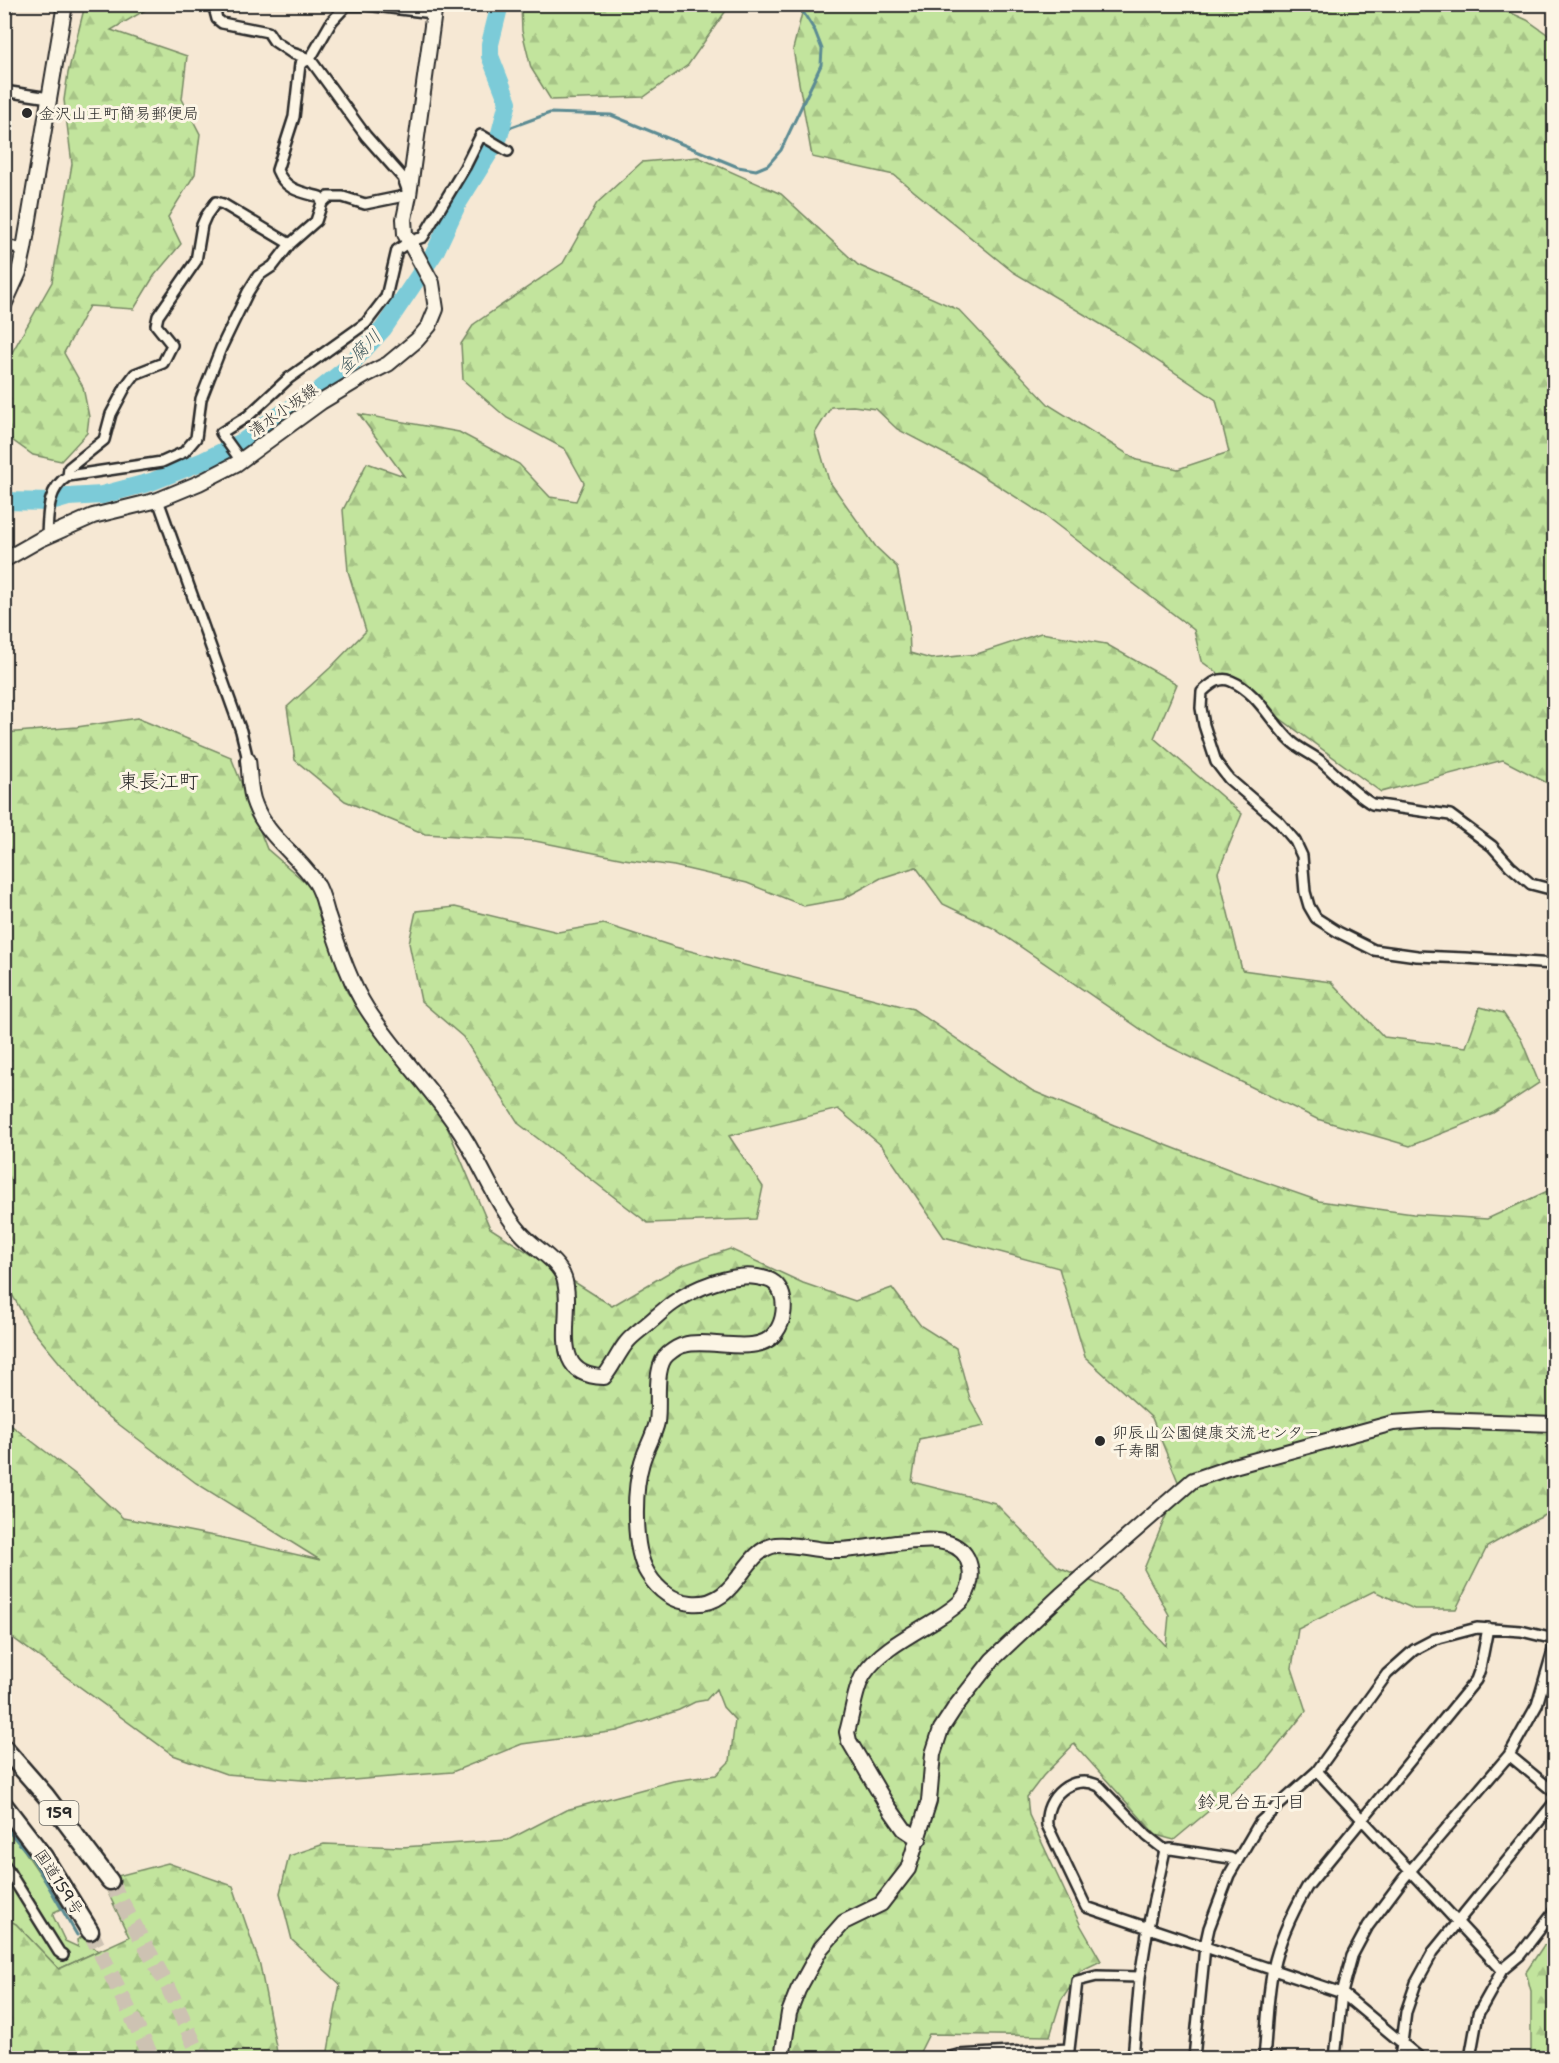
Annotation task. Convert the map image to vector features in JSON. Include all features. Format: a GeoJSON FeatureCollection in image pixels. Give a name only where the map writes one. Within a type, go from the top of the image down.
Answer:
{"type":"FeatureCollection","features":[{"type":"Feature","properties":{"kind":"highway","name":"159"},"geometry":{"type":"LineString","coordinates":[[4,1748],[46,1796],[110,1881]]}},
{"type":"Feature","properties":{"kind":"highway","name":"国道159号"},"geometry":{"type":"LineString","coordinates":[[4,1805],[44,1857],[90,1931]]}},
{"type":"Feature","properties":{"kind":"street"},"geometry":{"type":"LineString","coordinates":[[4,23],[8,4]]}},
{"type":"Feature","properties":{"kind":"street"},"geometry":{"type":"LineString","coordinates":[[4,305],[19,272],[24,249],[65,4]]}},
{"type":"Feature","properties":{"kind":"street"},"geometry":{"type":"LineString","coordinates":[[64,478],[162,462],[184,452],[196,438],[201,399],[221,348],[258,276],[273,266],[290,244],[316,221],[322,203],[328,197],[343,197],[365,204],[409,195],[403,178],[366,136],[310,59],[292,53],[274,41],[268,32],[222,23],[217,19],[213,4]]}},
{"type":"Feature","properties":{"kind":"street"},"geometry":{"type":"LineString","coordinates":[[322,203],[320,197],[300,192],[282,182],[277,170],[294,117],[300,64],[310,59],[332,21],[347,5],[434,9]]}},
{"type":"Feature","properties":{"kind":"street","name":"清水小坂線"},"geometry":{"type":"LineString","coordinates":[[4,560],[47,536],[93,516],[158,500],[199,483],[237,461],[321,402],[388,364],[417,340],[429,326],[436,309],[432,283],[410,246],[405,234],[404,219],[434,9]]}},
{"type":"Feature","properties":{"kind":"street"},"geometry":{"type":"LineString","coordinates":[[4,91],[49,98]]}},
{"type":"Feature","properties":{"kind":"street"},"geometry":{"type":"LineString","coordinates":[[237,461],[221,433],[248,416],[289,378],[366,323],[386,297],[397,250],[410,246],[423,237],[465,167],[481,135],[508,151]]}},
{"type":"Feature","properties":{"kind":"street"},"geometry":{"type":"LineString","coordinates":[[47,536],[48,509],[55,487],[64,478],[69,468],[104,440],[111,414],[135,374],[163,363],[168,357],[172,345],[156,325],[158,316],[196,261],[202,225],[216,202],[290,244]]}},
{"type":"Feature","properties":{"kind":"street"},"geometry":{"type":"LineString","coordinates":[[4,245],[24,249]]}},
{"type":"Feature","properties":{"kind":"street"},"geometry":{"type":"LineString","coordinates":[[158,500],[241,731],[248,760],[254,804],[270,831],[316,883],[352,980],[366,1008],[454,1122],[502,1209],[522,1234],[561,1271],[567,1289],[565,1332],[570,1360],[590,1377],[604,1377],[626,1343],[637,1332],[674,1302],[706,1286],[746,1275],[770,1280],[778,1286],[784,1298],[784,1312],[776,1334],[763,1341],[750,1345],[686,1344],[671,1351],[662,1359],[658,1380],[660,1402],[656,1427],[642,1461],[636,1492],[638,1542],[646,1571],[656,1585],[676,1602],[699,1604],[722,1596],[761,1551],[776,1545],[832,1551],[918,1541],[952,1543],[961,1549],[968,1561],[971,1584],[960,1602],[875,1660],[862,1676],[847,1732],[849,1741],[885,1802],[904,1829],[919,1839]]}},
{"type":"Feature","properties":{"kind":"street"},"geometry":{"type":"LineString","coordinates":[[1554,890],[1531,884],[1492,846],[1450,815],[1372,804],[1362,798],[1324,764],[1293,743],[1248,692],[1230,681],[1222,679],[1214,682],[1202,692],[1201,708],[1216,762],[1229,779],[1279,822],[1295,842],[1302,856],[1305,892],[1316,918],[1374,951],[1417,957],[1554,964]]}},
{"type":"Feature","properties":{"kind":"street"},"geometry":{"type":"LineString","coordinates":[[782,2058],[789,2013],[798,1990],[821,1948],[844,1922],[881,1904],[908,1869],[929,1801],[933,1754],[940,1729],[974,1681],[992,1660],[1061,1595],[1193,1480],[1234,1466],[1393,1423],[1435,1420],[1554,1424]]}},
{"type":"Feature","properties":{"kind":"street"},"geometry":{"type":"LineString","coordinates":[[1194,2058],[1205,1946],[1209,1928],[1229,1875],[1260,1822],[1317,1771],[1373,1690],[1414,1650],[1435,1639],[1477,1628],[1521,1631],[1554,1638]]}},
{"type":"Feature","properties":{"kind":"street"},"geometry":{"type":"LineString","coordinates":[[1263,2058],[1273,1969],[1283,1935],[1306,1887],[1476,1680],[1488,1628]]}},
{"type":"Feature","properties":{"kind":"street"},"geometry":{"type":"LineString","coordinates":[[1335,2058],[1342,1993],[1352,1956],[1368,1926],[1410,1870],[1509,1755],[1537,1705],[1554,1647]]}},
{"type":"Feature","properties":{"kind":"street"},"geometry":{"type":"LineString","coordinates":[[1509,1755],[1554,1792]]}},
{"type":"Feature","properties":{"kind":"street"},"geometry":{"type":"LineString","coordinates":[[1317,1771],[1502,1970]]}},
{"type":"Feature","properties":{"kind":"street"},"geometry":{"type":"LineString","coordinates":[[1237,1862],[1230,1858],[1172,1849],[1165,1850],[1147,1836],[1099,1786],[1090,1781],[1063,1787],[1046,1815],[1047,1825],[1086,1907],[1342,1993],[1420,2058]]}},
{"type":"Feature","properties":{"kind":"street"},"geometry":{"type":"LineString","coordinates":[[1400,2058],[1407,2012],[1416,1983],[1433,1952],[1554,1803]]}},
{"type":"Feature","properties":{"kind":"street"},"geometry":{"type":"LineString","coordinates":[[1133,2058],[1140,1977],[1165,1850]]}},
{"type":"Feature","properties":{"kind":"street"},"geometry":{"type":"LineString","coordinates":[[4,1864],[63,1955]]}},
{"type":"Feature","properties":{"kind":"street"},"geometry":{"type":"LineString","coordinates":[[1470,2058],[1478,2014],[1502,1970],[1520,1955],[1554,1911]]}},
{"type":"Feature","properties":{"kind":"street"},"geometry":{"type":"LineString","coordinates":[[948,2058],[958,2055],[1069,2054],[1077,1981],[1097,1976],[1140,1977]]}},
{"type":"Feature","properties":{"kind":"green space"},"geometry":{"type":"Polygon","coordinates":[[[521,4],[730,5],[688,65],[644,97],[551,100],[531,68],[522,31],[521,4]]]}},
{"type":"Feature","properties":{"kind":"green space"},"geometry":{"type":"Polygon","coordinates":[[[1491,4],[1527,20],[1554,39],[1554,865],[1549,864],[1553,786],[1503,760],[1381,792],[1201,661],[1194,630],[1044,515],[964,464],[897,429],[876,409],[853,406],[831,407],[815,433],[829,481],[876,547],[897,567],[909,627],[910,653],[931,659],[977,654],[1041,633],[1106,644],[1177,684],[1154,738],[1242,814],[1218,872],[1242,970],[1331,982],[1384,1037],[1466,1047],[1480,1007],[1503,1013],[1521,1039],[1539,1083],[1493,1113],[1410,1146],[1317,1119],[1158,1041],[993,928],[943,904],[916,867],[881,878],[843,899],[804,906],[747,883],[674,866],[624,859],[535,841],[425,834],[345,801],[295,760],[287,707],[366,631],[348,571],[343,510],[367,463],[404,476],[359,414],[459,432],[519,464],[550,497],[576,501],[584,483],[565,449],[507,418],[463,380],[461,344],[474,324],[563,263],[597,203],[642,162],[698,157],[781,194],[858,265],[959,310],[1049,405],[1137,460],[1178,469],[1229,452],[1216,400],[1117,334],[1013,272],[894,175],[812,157],[793,49],[804,5],[1491,4]]]}},
{"type":"Feature","properties":{"kind":"green space"},"geometry":{"type":"Polygon","coordinates":[[[85,5],[154,5],[111,30],[187,56],[182,99],[200,134],[195,174],[168,217],[181,244],[154,276],[134,309],[89,306],[64,353],[83,387],[89,417],[87,433],[61,461],[33,455],[5,435],[5,365],[52,282],[72,164],[64,100],[68,73],[85,5]]]}},
{"type":"Feature","properties":{"kind":"green space"},"geometry":{"type":"Polygon","coordinates":[[[137,718],[231,757],[267,849],[312,888],[347,992],[442,1115],[490,1228],[612,1306],[680,1266],[730,1249],[803,1283],[855,1301],[892,1288],[921,1326],[956,1348],[970,1399],[985,1426],[919,1439],[912,1482],[995,1503],[1057,1566],[1118,1593],[1166,1646],[1169,1615],[1144,1569],[1179,1484],[1152,1418],[1085,1357],[1059,1268],[944,1237],[882,1146],[838,1109],[729,1136],[763,1187],[756,1219],[648,1223],[519,1124],[463,1037],[421,1001],[409,943],[416,911],[455,907],[558,932],[604,924],[675,947],[913,1009],[1033,1091],[1236,1172],[1319,1201],[1413,1214],[1487,1219],[1554,1188],[1554,1511],[1487,1547],[1456,1609],[1414,1609],[1374,1591],[1298,1629],[1292,1668],[1306,1711],[1260,1768],[1174,1840],[1156,1835],[1074,1744],[1043,1776],[1027,1797],[1029,1815],[1081,1926],[1101,1961],[1080,1971],[1061,2000],[1050,2036],[929,2034],[917,2058],[5,2058],[5,1918],[16,1924],[59,1969],[129,1937],[102,1880],[168,1863],[233,1886],[260,1965],[277,2052],[328,2051],[340,1984],[292,1940],[280,1893],[289,1856],[324,1844],[402,1847],[508,1840],[566,1810],[673,1781],[716,1775],[730,1761],[735,1720],[723,1707],[716,1689],[706,1700],[617,1731],[522,1744],[452,1772],[328,1782],[226,1774],[173,1755],[5,1632],[4,1420],[75,1474],[123,1518],[320,1560],[196,1483],[96,1407],[31,1328],[5,1282],[5,733],[77,727],[137,718]]]}},
{"type":"Feature","properties":{"kind":"green space"},"geometry":{"type":"Polygon","coordinates":[[[5,1822],[63,1908],[54,1912],[53,1916],[65,1941],[78,1947],[77,1940],[82,1937],[98,1951],[59,1969],[16,1924],[5,1918],[4,1870],[62,1950],[30,1893],[5,1858],[5,1822]]]}},
{"type":"Feature","properties":{"kind":"green space"},"geometry":{"type":"Polygon","coordinates":[[[1544,1945],[1554,1948],[1554,2058],[1531,2058],[1531,1991],[1526,1972],[1544,1945]]]}},
{"type":"Feature","properties":{"kind":"waterway","name":"金腐川"},"geometry":{"type":"LineString","coordinates":[[4,501],[51,502],[68,497],[102,495],[151,482],[244,441],[272,420],[316,393],[347,368],[383,329],[435,252],[458,203],[499,137],[508,102],[490,56],[490,44],[500,4]]}},
{"type":"Feature","properties":{"kind":"waterway"},"geometry":{"type":"LineString","coordinates":[[504,123],[506,129],[550,113],[611,115],[738,167],[756,170],[768,165],[781,150],[821,65],[822,49],[815,31],[798,4]]}},
{"type":"Feature","properties":{"kind":"waterway"},"geometry":{"type":"LineString","coordinates":[[4,1826],[32,1858],[77,1935]]}},
{"type":"Feature","properties":{"kind":"tunnel"},"geometry":{"type":"LineString","coordinates":[[110,1881],[168,1987],[201,2058]]}},
{"type":"Feature","properties":{"kind":"tunnel"},"geometry":{"type":"LineString","coordinates":[[90,1931],[152,2058]]}},
{"type":"Feature","properties":{"kind":"place","name":"金沢山王町簡易郵便局"},"geometry":{"type":"Point","coordinates":[27,113]}},
{"type":"Feature","properties":{"kind":"place","name":"卯辰山公園健康交流センター 千寿閣"},"geometry":{"type":"Point","coordinates":[1100,1441]}},
{"type":"Feature","properties":{"kind":"district","name":"東長江町"},"geometry":{"type":"Point","coordinates":[159,781]}},
{"type":"Feature","properties":{"kind":"district","name":"鈴見台五丁目"},"geometry":{"type":"Point","coordinates":[1251,1802]}}]}
